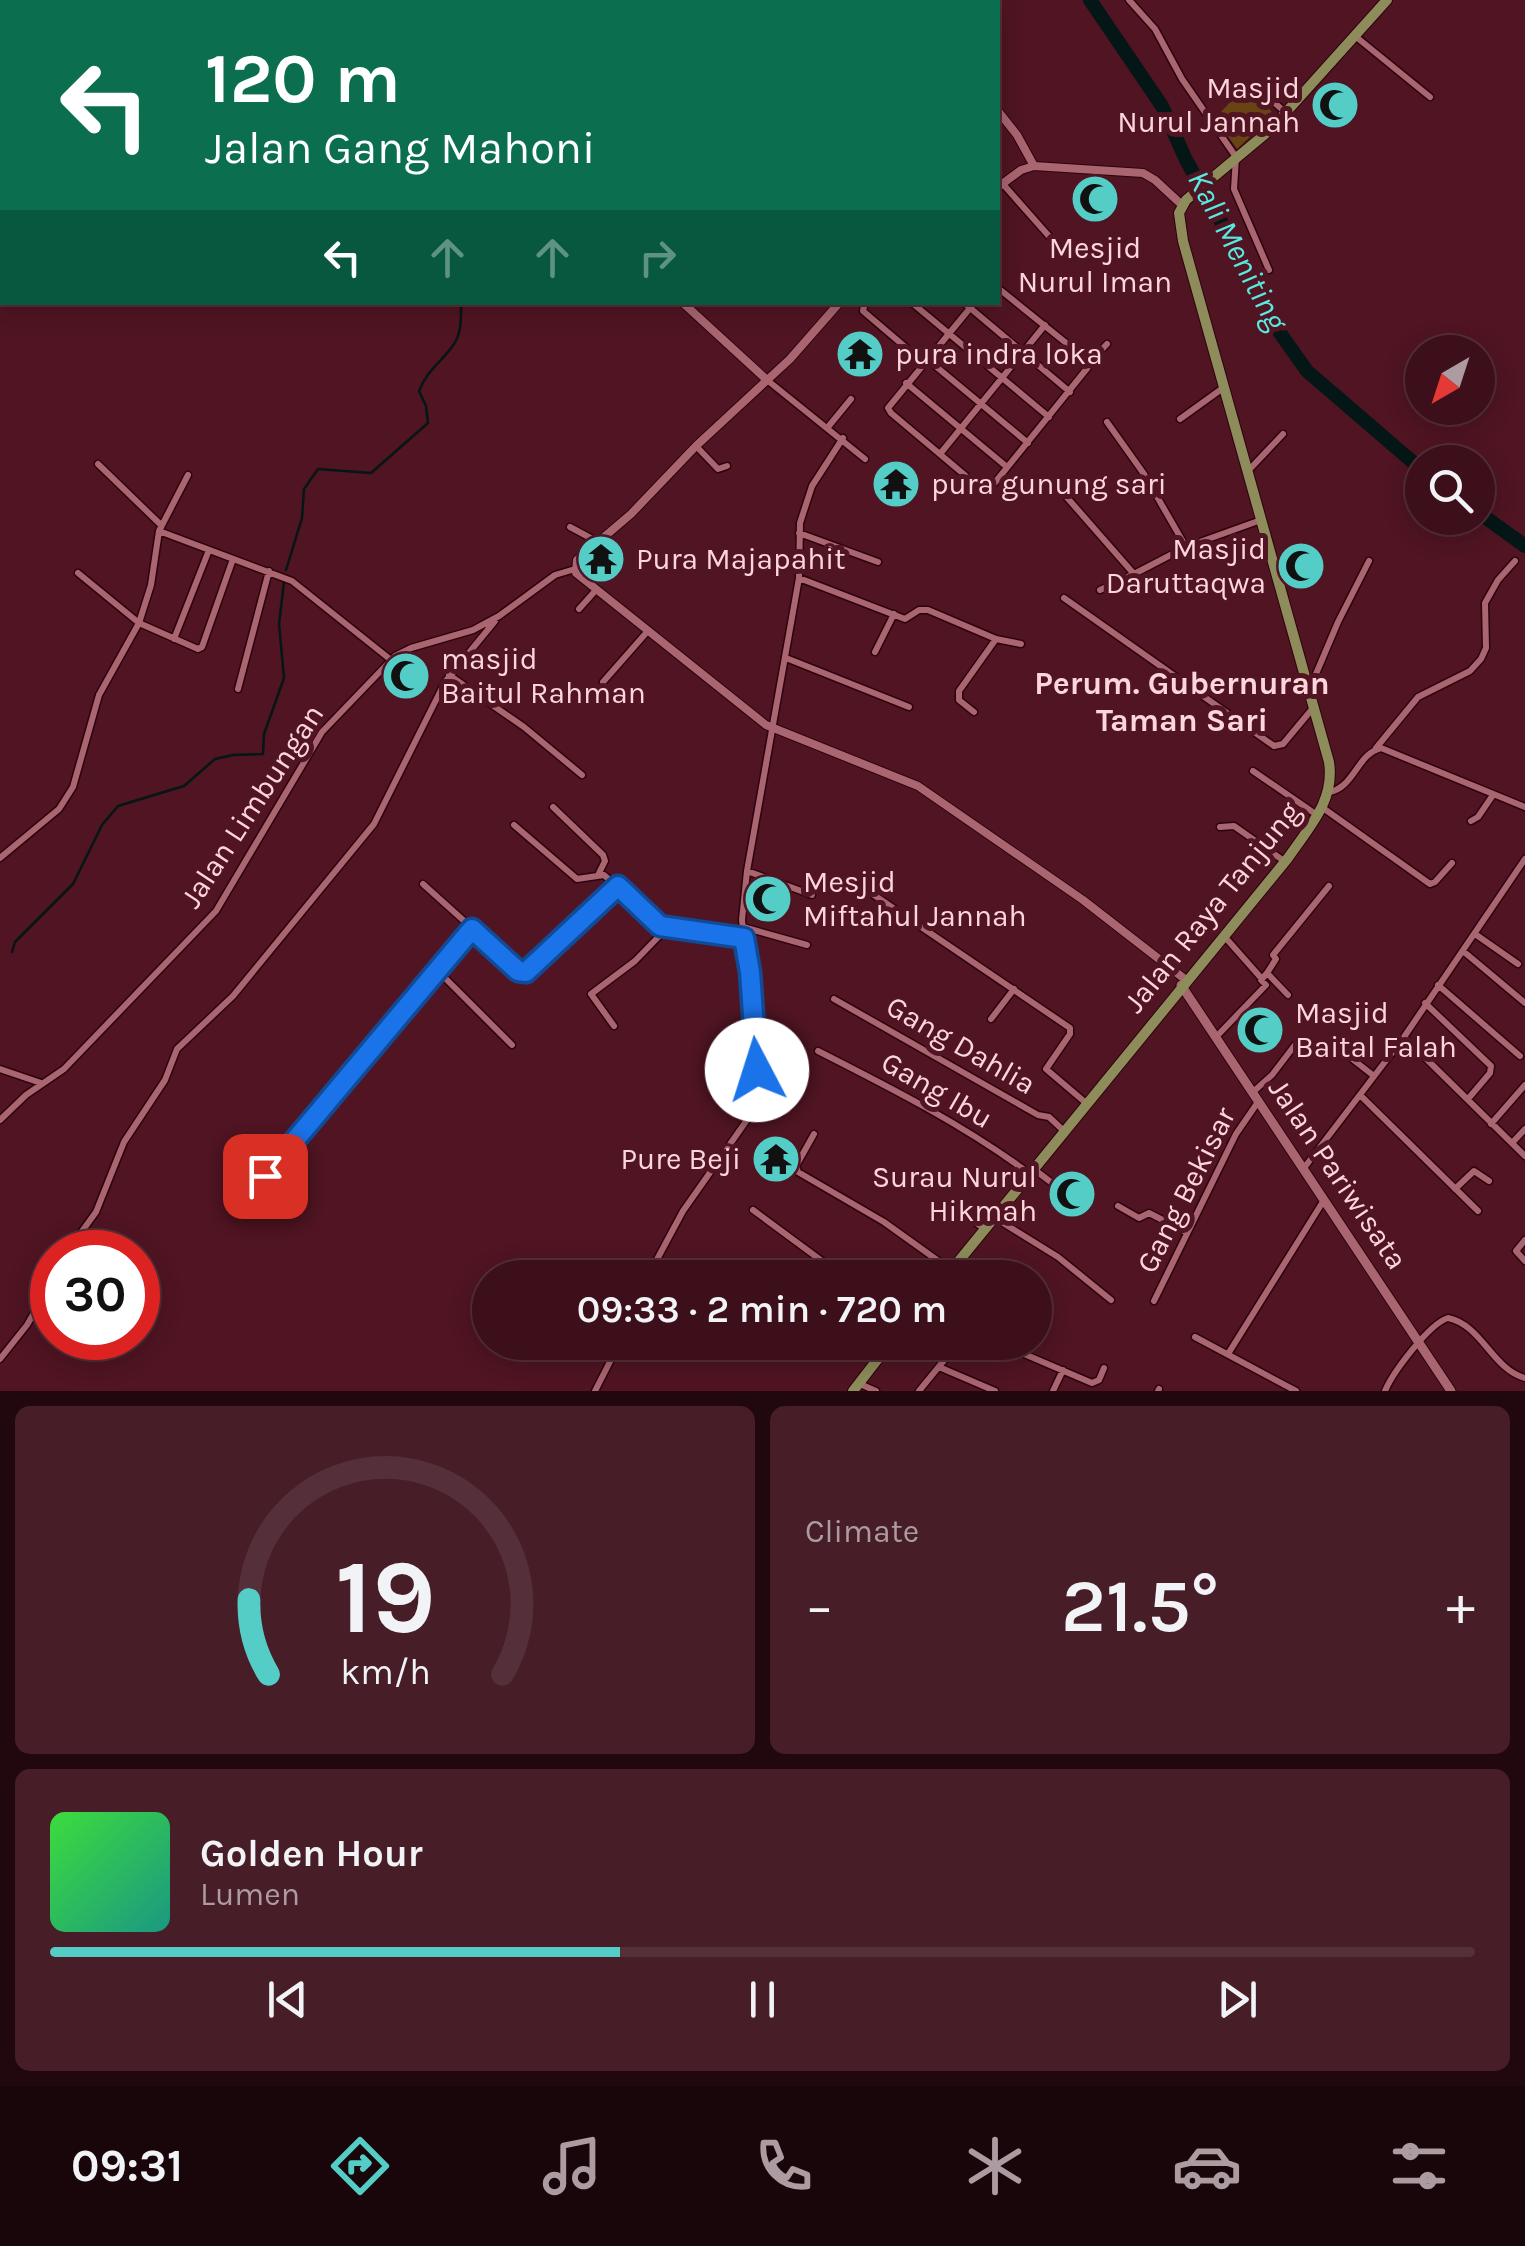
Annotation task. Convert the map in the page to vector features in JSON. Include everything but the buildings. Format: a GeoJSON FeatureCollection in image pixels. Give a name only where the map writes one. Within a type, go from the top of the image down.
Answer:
{"type":"FeatureCollection","features":[{"type":"Feature","properties":{"kind":"main road"},"geometry":{"type":"LineString","coordinates":[[1182,205],[1286,112],[1388,0]]}},
{"type":"Feature","properties":{"kind":"main road","name":"Jalan Raya Tanjung"},"geometry":{"type":"LineString","coordinates":[[959,1260],[1286,862],[1321,812],[1329,792],[1329,762],[1310,688],[1182,241],[1182,205]]}},
{"type":"Feature","properties":{"kind":"main road","name":"Jalan Pariwisata"},"geometry":{"type":"LineString","coordinates":[[1184,983],[1451,1391]]}},
{"type":"Feature","properties":{"kind":"main road"},"geometry":{"type":"LineString","coordinates":[[856,1387],[877,1360]]}},
{"type":"Feature","properties":{"kind":"street"},"geometry":{"type":"LineString","coordinates":[[1129,0],[1154,29],[1182,79],[1236,158],[1234,189],[1269,270]]}},
{"type":"Feature","properties":{"kind":"street"},"geometry":{"type":"LineString","coordinates":[[1354,36],[1430,97]]}},
{"type":"Feature","properties":{"kind":"street"},"geometry":{"type":"LineString","coordinates":[[1261,91],[1286,112]]}},
{"type":"Feature","properties":{"kind":"street"},"geometry":{"type":"LineString","coordinates":[[1000,114],[1034,166]]}},
{"type":"Feature","properties":{"kind":"street"},"geometry":{"type":"LineString","coordinates":[[1055,243],[1000,185],[1034,166],[1143,173],[1182,205]]}},
{"type":"Feature","properties":{"kind":"street"},"geometry":{"type":"LineString","coordinates":[[1000,289],[1089,366]]}},
{"type":"Feature","properties":{"kind":"street"},"geometry":{"type":"LineString","coordinates":[[685,305],[767,380],[865,460]]}},
{"type":"Feature","properties":{"kind":"street"},"geometry":{"type":"LineString","coordinates":[[837,305],[639,506],[577,560],[575,569],[647,632],[770,728],[918,786],[1084,900],[1184,983]]}},
{"type":"Feature","properties":{"kind":"street"},"geometry":{"type":"LineString","coordinates":[[914,305],[1049,417]]}},
{"type":"Feature","properties":{"kind":"street"},"geometry":{"type":"LineString","coordinates":[[968,305],[949,334],[889,404],[890,412],[980,487],[992,486],[1008,468],[1107,344]]}},
{"type":"Feature","properties":{"kind":"street"},"geometry":{"type":"LineString","coordinates":[[970,305],[1070,392]]}},
{"type":"Feature","properties":{"kind":"street"},"geometry":{"type":"LineString","coordinates":[[865,307],[925,361],[1028,442]]}},
{"type":"Feature","properties":{"kind":"street"},"geometry":{"type":"LineString","coordinates":[[940,454],[978,401],[1003,378],[1045,325]]}},
{"type":"Feature","properties":{"kind":"street"},"geometry":{"type":"LineString","coordinates":[[906,383],[1008,468]]}},
{"type":"Feature","properties":{"kind":"street"},"geometry":{"type":"LineString","coordinates":[[1180,419],[1223,388]]}},
{"type":"Feature","properties":{"kind":"street"},"geometry":{"type":"LineString","coordinates":[[828,428],[851,399]]}},
{"type":"Feature","properties":{"kind":"street"},"geometry":{"type":"LineString","coordinates":[[1107,422],[1144,474],[1186,547]]}},
{"type":"Feature","properties":{"kind":"street"},"geometry":{"type":"LineString","coordinates":[[1248,471],[1284,434]]}},
{"type":"Feature","properties":{"kind":"street"},"geometry":{"type":"LineString","coordinates":[[657,1260],[684,1211],[754,1110],[757,1058],[742,927],[747,871],[799,578],[799,533],[812,486],[842,438]]}},
{"type":"Feature","properties":{"kind":"street"},"geometry":{"type":"LineString","coordinates":[[696,446],[718,470],[727,466]]}},
{"type":"Feature","properties":{"kind":"street"},"geometry":{"type":"LineString","coordinates":[[98,464],[160,528],[300,586],[391,660]]}},
{"type":"Feature","properties":{"kind":"street"},"geometry":{"type":"LineString","coordinates":[[0,858],[69,795],[98,694],[139,623],[152,584],[160,528],[188,475]]}},
{"type":"Feature","properties":{"kind":"street"},"geometry":{"type":"LineString","coordinates":[[1056,485],[1134,574]]}},
{"type":"Feature","properties":{"kind":"street"},"geometry":{"type":"LineString","coordinates":[[1100,590],[1186,547],[1262,520]]}},
{"type":"Feature","properties":{"kind":"street"},"geometry":{"type":"LineString","coordinates":[[570,527],[598,542]]}},
{"type":"Feature","properties":{"kind":"street"},"geometry":{"type":"LineString","coordinates":[[799,533],[878,562]]}},
{"type":"Feature","properties":{"kind":"street"},"geometry":{"type":"LineString","coordinates":[[174,639],[209,550]]}},
{"type":"Feature","properties":{"kind":"street"},"geometry":{"type":"LineString","coordinates":[[78,573],[139,623],[194,648],[202,647],[233,559]]}},
{"type":"Feature","properties":{"kind":"street"},"geometry":{"type":"LineString","coordinates":[[1310,688],[1369,560]]}},
{"type":"Feature","properties":{"kind":"street"},"geometry":{"type":"LineString","coordinates":[[1329,792],[1341,789],[1418,697],[1470,670],[1481,659],[1486,648],[1485,603],[1498,580],[1516,561]]}},
{"type":"Feature","properties":{"kind":"street","name":"Jalan Limbungan"},"geometry":{"type":"LineString","coordinates":[[0,1120],[64,1069],[216,911],[322,732],[391,660],[405,650],[452,638],[499,616],[555,575],[575,569]]}},
{"type":"Feature","properties":{"kind":"street"},"geometry":{"type":"LineString","coordinates":[[238,689],[270,571]]}},
{"type":"Feature","properties":{"kind":"street"},"geometry":{"type":"LineString","coordinates":[[799,578],[908,619],[916,612],[928,610],[996,639],[1022,644]]}},
{"type":"Feature","properties":{"kind":"street"},"geometry":{"type":"LineString","coordinates":[[579,609],[596,590]]}},
{"type":"Feature","properties":{"kind":"street"},"geometry":{"type":"LineString","coordinates":[[1064,598],[1274,746],[1282,744],[1314,707]]}},
{"type":"Feature","properties":{"kind":"street"},"geometry":{"type":"LineString","coordinates":[[875,652],[894,614]]}},
{"type":"Feature","properties":{"kind":"street"},"geometry":{"type":"LineString","coordinates":[[83,1230],[96,1212],[124,1142],[165,1080],[177,1049],[228,1002],[374,824],[449,675],[499,616]]}},
{"type":"Feature","properties":{"kind":"street"},"geometry":{"type":"LineString","coordinates":[[603,682],[647,632]]}},
{"type":"Feature","properties":{"kind":"street"},"geometry":{"type":"LineString","coordinates":[[974,712],[959,700],[959,692],[996,639]]}},
{"type":"Feature","properties":{"kind":"street"},"geometry":{"type":"LineString","coordinates":[[786,658],[909,707]]}},
{"type":"Feature","properties":{"kind":"street"},"geometry":{"type":"LineString","coordinates":[[449,675],[524,727],[582,776]]}},
{"type":"Feature","properties":{"kind":"street"},"geometry":{"type":"LineString","coordinates":[[1376,748],[1387,749],[1493,795],[1523,803]]}},
{"type":"Feature","properties":{"kind":"street"},"geometry":{"type":"LineString","coordinates":[[1253,771],[1430,884],[1452,863]]}},
{"type":"Feature","properties":{"kind":"street"},"geometry":{"type":"LineString","coordinates":[[1471,821],[1493,795]]}},
{"type":"Feature","properties":{"kind":"street"},"geometry":{"type":"LineString","coordinates":[[553,807],[604,856],[598,874]]}},
{"type":"Feature","properties":{"kind":"street"},"geometry":{"type":"LineString","coordinates":[[514,825],[577,879],[598,874],[618,886],[650,920],[668,928],[744,938]]}},
{"type":"Feature","properties":{"kind":"street"},"geometry":{"type":"LineString","coordinates":[[1220,827],[1234,826],[1286,862]]}},
{"type":"Feature","properties":{"kind":"street"},"geometry":{"type":"LineString","coordinates":[[1304,1168],[1404,1037],[1525,859]]}},
{"type":"Feature","properties":{"kind":"street"},"geometry":{"type":"LineString","coordinates":[[747,871],[812,895]]}},
{"type":"Feature","properties":{"kind":"street"},"geometry":{"type":"LineString","coordinates":[[423,884],[518,971],[526,972],[618,886]]}},
{"type":"Feature","properties":{"kind":"street"},"geometry":{"type":"LineString","coordinates":[[1217,1036],[1266,985],[1264,976],[1276,960],[1273,955],[1329,886]]}},
{"type":"Feature","properties":{"kind":"street"},"geometry":{"type":"LineString","coordinates":[[872,892],[1070,1029],[1046,1070],[1086,1103]]}},
{"type":"Feature","properties":{"kind":"street"},"geometry":{"type":"LineString","coordinates":[[742,927],[807,945]]}},
{"type":"Feature","properties":{"kind":"street"},"geometry":{"type":"LineString","coordinates":[[614,1026],[591,994],[635,961],[668,928]]}},
{"type":"Feature","properties":{"kind":"street"},"geometry":{"type":"LineString","coordinates":[[265,1176],[472,929]]}},
{"type":"Feature","properties":{"kind":"street"},"geometry":{"type":"LineString","coordinates":[[1475,934],[1518,964]]}},
{"type":"Feature","properties":{"kind":"street"},"geometry":{"type":"LineString","coordinates":[[1224,935],[1288,996]]}},
{"type":"Feature","properties":{"kind":"street"},"geometry":{"type":"LineString","coordinates":[[1463,950],[1525,1003]]}},
{"type":"Feature","properties":{"kind":"street"},"geometry":{"type":"LineString","coordinates":[[436,970],[512,1045]]}},
{"type":"Feature","properties":{"kind":"street"},"geometry":{"type":"LineString","coordinates":[[1438,985],[1520,1056]]}},
{"type":"Feature","properties":{"kind":"street"},"geometry":{"type":"LineString","coordinates":[[990,1019],[1014,989]]}},
{"type":"Feature","properties":{"kind":"street","name":"Gang Dahlia"},"geometry":{"type":"LineString","coordinates":[[834,999],[1049,1118],[1064,1131]]}},
{"type":"Feature","properties":{"kind":"street"},"geometry":{"type":"LineString","coordinates":[[1425,1003],[1491,1066],[1490,1073],[1468,1099]]}},
{"type":"Feature","properties":{"kind":"street"},"geometry":{"type":"LineString","coordinates":[[1404,1037],[1525,1156]]}},
{"type":"Feature","properties":{"kind":"street","name":"Gang Bekisar"},"geometry":{"type":"LineString","coordinates":[[1154,1301],[1238,1129],[1256,1097],[1298,1041]]}},
{"type":"Feature","properties":{"kind":"street","name":"Gang Ibu"},"geometry":{"type":"LineString","coordinates":[[818,1050],[926,1107],[1073,1199]]}},
{"type":"Feature","properties":{"kind":"street"},"geometry":{"type":"LineString","coordinates":[[1342,1051],[1374,1076]]}},
{"type":"Feature","properties":{"kind":"street"},"geometry":{"type":"LineString","coordinates":[[0,1069],[43,1084]]}},
{"type":"Feature","properties":{"kind":"street"},"geometry":{"type":"LineString","coordinates":[[1492,1124],[1525,1085]]}},
{"type":"Feature","properties":{"kind":"street"},"geometry":{"type":"LineString","coordinates":[[1360,1095],[1478,1211]]}},
{"type":"Feature","properties":{"kind":"street"},"geometry":{"type":"LineString","coordinates":[[1512,1143],[1525,1129]]}},
{"type":"Feature","properties":{"kind":"street"},"geometry":{"type":"LineString","coordinates":[[814,1134],[796,1166],[798,1172],[884,1222],[931,1260]]}},
{"type":"Feature","properties":{"kind":"street"},"geometry":{"type":"LineString","coordinates":[[1455,1189],[1474,1172],[1489,1181]]}},
{"type":"Feature","properties":{"kind":"street"},"geometry":{"type":"LineString","coordinates":[[1228,1354],[1324,1200]]}},
{"type":"Feature","properties":{"kind":"street"},"geometry":{"type":"LineString","coordinates":[[1118,1206],[1139,1218],[1148,1213],[1186,1232]]}},
{"type":"Feature","properties":{"kind":"street"},"geometry":{"type":"LineString","coordinates":[[753,1210],[821,1260]]}},
{"type":"Feature","properties":{"kind":"street"},"geometry":{"type":"LineString","coordinates":[[961,1212],[984,1229]]}},
{"type":"Feature","properties":{"kind":"street"},"geometry":{"type":"LineString","coordinates":[[994,1217],[1058,1256],[1111,1300]]}},
{"type":"Feature","properties":{"kind":"street"},"geometry":{"type":"LineString","coordinates":[[1525,1240],[1516,1252],[1525,1261]]}},
{"type":"Feature","properties":{"kind":"street"},"geometry":{"type":"LineString","coordinates":[[1385,1391],[1441,1320],[1455,1319],[1504,1367],[1525,1378]]}},
{"type":"Feature","properties":{"kind":"street"},"geometry":{"type":"LineString","coordinates":[[0,1360],[30,1320]]}},
{"type":"Feature","properties":{"kind":"street"},"geometry":{"type":"LineString","coordinates":[[1195,1338],[1296,1391]]}},
{"type":"Feature","properties":{"kind":"street"},"geometry":{"type":"LineString","coordinates":[[595,1391],[611,1360]]}},
{"type":"Feature","properties":{"kind":"street"},"geometry":{"type":"LineString","coordinates":[[919,1391],[945,1360]]}},
{"type":"Feature","properties":{"kind":"street"},"geometry":{"type":"LineString","coordinates":[[1039,1360],[1094,1383],[1104,1368]]}},
{"type":"Feature","properties":{"kind":"street"},"geometry":{"type":"LineString","coordinates":[[939,1367],[995,1391]]}},
{"type":"Feature","properties":{"kind":"street"},"geometry":{"type":"LineString","coordinates":[[1053,1391],[1063,1370]]}},
{"type":"Feature","properties":{"kind":"street"},"geometry":{"type":"LineString","coordinates":[[856,1387],[876,1391]]}},
{"type":"Feature","properties":{"kind":"shaded area"},"geometry":{"type":"Polygon","coordinates":[[[1238,94],[1248,103],[1256,96],[1274,114],[1237,149],[1215,118],[1238,94]]]}},
{"type":"Feature","properties":{"kind":"waterway","name":"Kali Meniting"},"geometry":{"type":"LineString","coordinates":[[1090,0],[1162,106],[1186,160],[1241,257],[1270,319],[1307,371],[1405,455]]}},
{"type":"Feature","properties":{"kind":"waterway"},"geometry":{"type":"LineString","coordinates":[[286,570],[302,518],[304,489],[318,469],[371,473],[428,423],[419,391],[457,339],[461,305]]}},
{"type":"Feature","properties":{"kind":"waterway","name":"Kali Meniting"},"geometry":{"type":"LineString","coordinates":[[1495,524],[1525,546]]}},
{"type":"Feature","properties":{"kind":"waterway"},"geometry":{"type":"LineString","coordinates":[[12,952],[15,942],[73,884],[102,825],[118,806],[184,786],[215,759],[263,754],[264,734],[284,678],[279,624],[284,582]]}},
{"type":"Feature","properties":{"kind":"place","name":"Masjid Nurul Jannah"},"geometry":{"type":"Point","coordinates":[1335,105]}},
{"type":"Feature","properties":{"kind":"place","name":"Mesjid Nurul Iman"},"geometry":{"type":"Point","coordinates":[1095,199]}},
{"type":"Feature","properties":{"kind":"place","name":"pura indra loka"},"geometry":{"type":"Point","coordinates":[860,354]}},
{"type":"Feature","properties":{"kind":"place","name":"pura gunung sari"},"geometry":{"type":"Point","coordinates":[896,484]}},
{"type":"Feature","properties":{"kind":"place","name":"Pura Majapahit"},"geometry":{"type":"Point","coordinates":[601,559]}},
{"type":"Feature","properties":{"kind":"place","name":"Masjid Daruttaqwa"},"geometry":{"type":"Point","coordinates":[1301,566]}},
{"type":"Feature","properties":{"kind":"place","name":"masjid Baitul Rahman"},"geometry":{"type":"Point","coordinates":[406,676]}},
{"type":"Feature","properties":{"kind":"place","name":"Mesjid Miftahul Jannah"},"geometry":{"type":"Point","coordinates":[768,899]}},
{"type":"Feature","properties":{"kind":"place","name":"Masjid Baital Falah"},"geometry":{"type":"Point","coordinates":[1260,1030]}},
{"type":"Feature","properties":{"kind":"place","name":"Pure Beji"},"geometry":{"type":"Point","coordinates":[776,1159]}},
{"type":"Feature","properties":{"kind":"place","name":"Surau Nurul Hikmah"},"geometry":{"type":"Point","coordinates":[1072,1194]}},
{"type":"Feature","properties":{"kind":"district","name":"Perum. Gubernuran Taman Sari"},"geometry":{"type":"Point","coordinates":[1182,702]}},
{"type":"Feature","properties":{"kind":"route"},"geometry":{"type":"LineString","coordinates":[[265,1176],[472,929],[518,971],[526,972],[618,886],[660,926],[744,938],[757,1070]]}}]}
